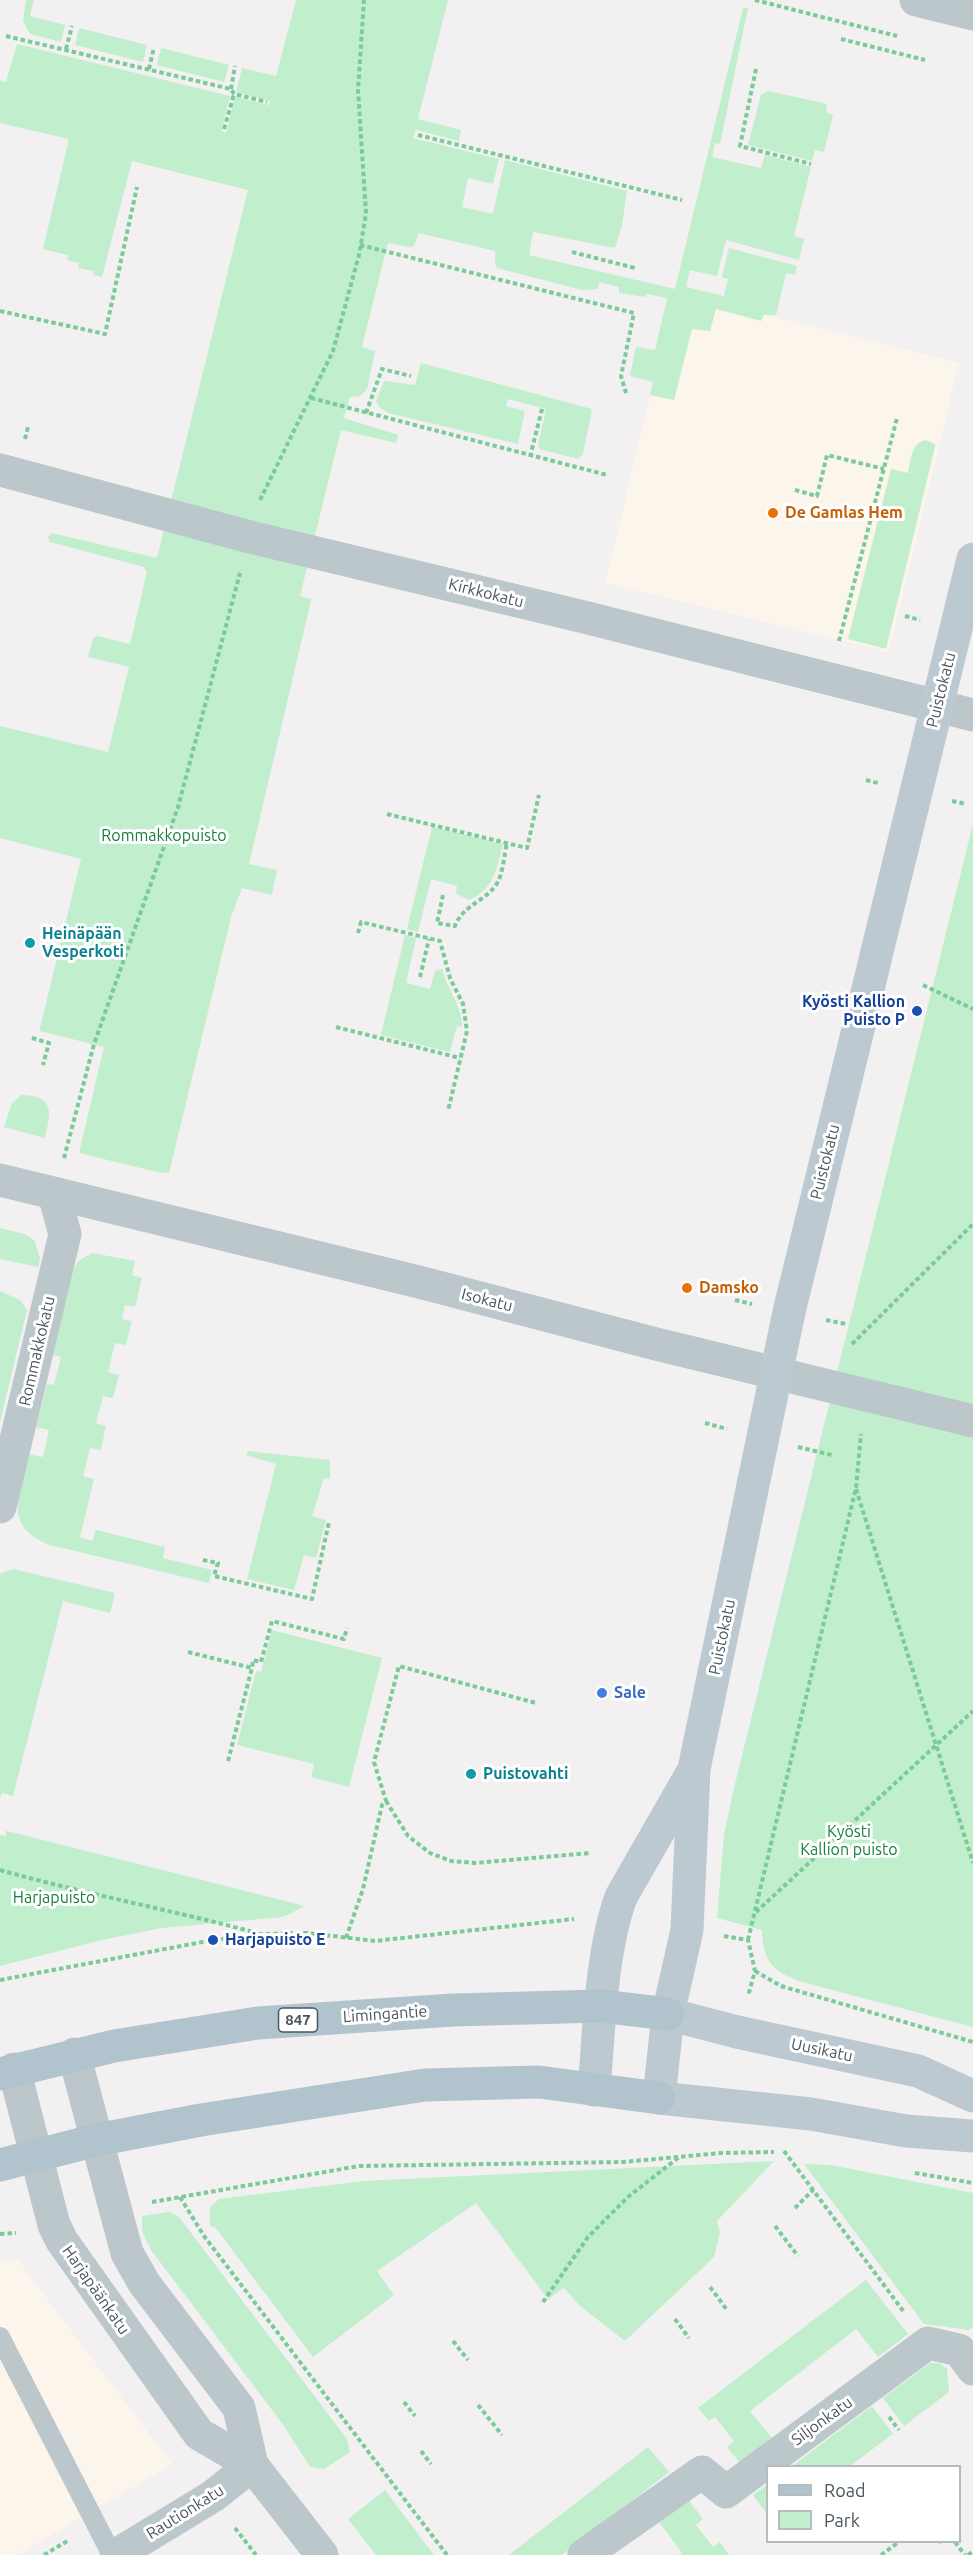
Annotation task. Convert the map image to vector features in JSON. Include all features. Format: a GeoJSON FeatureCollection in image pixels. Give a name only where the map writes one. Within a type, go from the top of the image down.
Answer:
{"type":"FeatureCollection","features":[{"type":"Feature","properties":{"kind":"main road","name":"Puistokatu"},"geometry":{"type":"LineString","coordinates":[[659,2098],[668,2014],[687,1930],[694,1769],[791,1301],[973,559]]}},
{"type":"Feature","properties":{"kind":"main road","name":"Puistokatu"},"geometry":{"type":"LineString","coordinates":[[594,2090],[601,2006],[614,1916],[621,1897],[694,1769]]}},
{"type":"Feature","properties":{"kind":"main road","name":"Limingantie"},"geometry":{"type":"LineString","coordinates":[[7,2072],[74,2054],[258,2023],[453,2010],[601,2006],[668,2014]]}},
{"type":"Feature","properties":{"kind":"main road","name":"Uusikatu"},"geometry":{"type":"LineString","coordinates":[[668,2014],[737,2032],[918,2071],[973,2096]]}},
{"type":"Feature","properties":{"kind":"main road"},"geometry":{"type":"LineString","coordinates":[[0,2164],[96,2140],[201,2120],[290,2108],[425,2085],[539,2082],[659,2098],[811,2114],[906,2131],[973,2136]]}},
{"type":"Feature","properties":{"kind":"street"},"geometry":{"type":"LineString","coordinates":[[916,0],[973,14]]}},
{"type":"Feature","properties":{"kind":"street","name":"Kirkkokatu"},"geometry":{"type":"LineString","coordinates":[[0,470],[250,537],[584,617],[973,716]]}},
{"type":"Feature","properties":{"kind":"street","name":"Isokatu"},"geometry":{"type":"LineString","coordinates":[[0,1180],[973,1421]]}},
{"type":"Feature","properties":{"kind":"street","name":"Rommakkokatu"},"geometry":{"type":"LineString","coordinates":[[0,1508],[65,1234],[54,1194]]}},
{"type":"Feature","properties":{"kind":"street","name":"Harjapäänkatu"},"geometry":{"type":"LineString","coordinates":[[74,2054],[127,2253],[144,2283],[239,2408],[252,2465]]}},
{"type":"Feature","properties":{"kind":"street","name":"Harjapäänkatu"},"geometry":{"type":"LineString","coordinates":[[7,2072],[35,2155],[54,2225],[82,2273],[199,2434],[252,2465],[322,2555]]}},
{"type":"Feature","properties":{"kind":"street"},"geometry":{"type":"LineString","coordinates":[[928,2343],[959,2350],[973,2369]]}},
{"type":"Feature","properties":{"kind":"street","name":"Siljonkatu"},"geometry":{"type":"LineString","coordinates":[[584,2555],[702,2472],[726,2492],[928,2343]]}},
{"type":"Feature","properties":{"kind":"street","name":"Rautionkatu"},"geometry":{"type":"LineString","coordinates":[[114,2555],[213,2496],[252,2465]]}},
{"type":"Feature","properties":{"kind":"lane"},"geometry":{"type":"LineString","coordinates":[[0,2337],[95,2525],[114,2555]]}},
{"type":"Feature","properties":{"kind":"path"},"geometry":{"type":"LineString","coordinates":[[755,0],[900,36]]}},
{"type":"Feature","properties":{"kind":"path"},"geometry":{"type":"LineString","coordinates":[[66,49],[72,26]]}},
{"type":"Feature","properties":{"kind":"path"},"geometry":{"type":"LineString","coordinates":[[6,36],[231,89]]}},
{"type":"Feature","properties":{"kind":"path"},"geometry":{"type":"LineString","coordinates":[[841,39],[925,60]]}},
{"type":"Feature","properties":{"kind":"path"},"geometry":{"type":"LineString","coordinates":[[149,69],[154,47]]}},
{"type":"Feature","properties":{"kind":"path"},"geometry":{"type":"LineString","coordinates":[[235,66],[231,89],[234,94],[267,102]]}},
{"type":"Feature","properties":{"kind":"path"},"geometry":{"type":"LineString","coordinates":[[756,69],[740,147],[811,164]]}},
{"type":"Feature","properties":{"kind":"path"},"geometry":{"type":"LineString","coordinates":[[224,129],[234,94]]}},
{"type":"Feature","properties":{"kind":"path"},"geometry":{"type":"LineString","coordinates":[[418,135],[682,200]]}},
{"type":"Feature","properties":{"kind":"path"},"geometry":{"type":"LineString","coordinates":[[0,311],[105,334],[137,187]]}},
{"type":"Feature","properties":{"kind":"path"},"geometry":{"type":"LineString","coordinates":[[360,245],[634,313],[621,376],[626,393]]}},
{"type":"Feature","properties":{"kind":"path"},"geometry":{"type":"LineString","coordinates":[[572,252],[635,268]]}},
{"type":"Feature","properties":{"kind":"path"},"geometry":{"type":"LineString","coordinates":[[366,413],[382,369],[411,376]]}},
{"type":"Feature","properties":{"kind":"path"},"geometry":{"type":"LineString","coordinates":[[311,399],[607,475]]}},
{"type":"Feature","properties":{"kind":"path"},"geometry":{"type":"LineString","coordinates":[[530,457],[542,409]]}},
{"type":"Feature","properties":{"kind":"path"},"geometry":{"type":"LineString","coordinates":[[838,646],[897,418]]}},
{"type":"Feature","properties":{"kind":"path"},"geometry":{"type":"LineString","coordinates":[[25,439],[28,428]]}},
{"type":"Feature","properties":{"kind":"path"},"geometry":{"type":"LineString","coordinates":[[795,490],[816,496],[827,454],[884,469]]}},
{"type":"Feature","properties":{"kind":"path"},"geometry":{"type":"LineString","coordinates":[[387,814],[527,848],[539,795]]}},
{"type":"Feature","properties":{"kind":"path"},"geometry":{"type":"LineString","coordinates":[[443,895],[437,923],[455,926],[466,908],[490,892],[498,883],[507,843]]}},
{"type":"Feature","properties":{"kind":"path"},"geometry":{"type":"LineString","coordinates":[[358,933],[361,922],[440,941],[450,978],[459,995],[467,1031],[448,1111]]}},
{"type":"Feature","properties":{"kind":"path"},"geometry":{"type":"LineString","coordinates":[[420,977],[429,939]]}},
{"type":"Feature","properties":{"kind":"path"},"geometry":{"type":"LineString","coordinates":[[923,986],[973,1009]]}},
{"type":"Feature","properties":{"kind":"path"},"geometry":{"type":"LineString","coordinates":[[336,1028],[460,1058]]}},
{"type":"Feature","properties":{"kind":"path"},"geometry":{"type":"LineString","coordinates":[[32,1038],[49,1043],[43,1065]]}},
{"type":"Feature","properties":{"kind":"path"},"geometry":{"type":"LineString","coordinates":[[54,1194],[94,1044]]}},
{"type":"Feature","properties":{"kind":"path"},"geometry":{"type":"LineString","coordinates":[[852,1344],[973,1224]]}},
{"type":"Feature","properties":{"kind":"path"},"geometry":{"type":"LineString","coordinates":[[859,1448],[856,1488],[748,1940],[755,1971],[781,1986],[973,2042]]}},
{"type":"Feature","properties":{"kind":"path"},"geometry":{"type":"LineString","coordinates":[[856,1488],[973,1863]]}},
{"type":"Feature","properties":{"kind":"path"},"geometry":{"type":"LineString","coordinates":[[203,1560],[218,1563],[214,1576],[312,1599],[329,1522]]}},
{"type":"Feature","properties":{"kind":"path"},"geometry":{"type":"LineString","coordinates":[[228,1761],[254,1660],[261,1662],[272,1621],[344,1639],[347,1628]]}},
{"type":"Feature","properties":{"kind":"path"},"geometry":{"type":"LineString","coordinates":[[188,1652],[252,1668]]}},
{"type":"Feature","properties":{"kind":"path"},"geometry":{"type":"LineString","coordinates":[[536,1703],[399,1666],[374,1762],[386,1801],[408,1836],[430,1853],[451,1861],[475,1863],[590,1853]]}},
{"type":"Feature","properties":{"kind":"path"},"geometry":{"type":"LineString","coordinates":[[754,1913],[973,1711]]}},
{"type":"Feature","properties":{"kind":"path"},"geometry":{"type":"LineString","coordinates":[[346,1938],[363,1889],[382,1805],[386,1801]]}},
{"type":"Feature","properties":{"kind":"path"},"geometry":{"type":"LineString","coordinates":[[0,1870],[50,1884],[173,1910],[261,1934]]}},
{"type":"Feature","properties":{"kind":"path"},"geometry":{"type":"LineString","coordinates":[[0,1980],[213,1940],[261,1934],[307,1933],[375,1941],[614,1916]]}},
{"type":"Feature","properties":{"kind":"path"},"geometry":{"type":"LineString","coordinates":[[687,1930],[748,1940]]}},
{"type":"Feature","properties":{"kind":"path"},"geometry":{"type":"LineString","coordinates":[[114,2210],[359,2166],[623,2162],[721,2153],[784,2151],[796,2153]]}},
{"type":"Feature","properties":{"kind":"path"},"geometry":{"type":"LineString","coordinates":[[784,2151],[928,2343]]}},
{"type":"Feature","properties":{"kind":"path"},"geometry":{"type":"LineString","coordinates":[[543,2302],[588,2237],[628,2197],[679,2157]]}},
{"type":"Feature","properties":{"kind":"path"},"geometry":{"type":"LineString","coordinates":[[914,2173],[973,2183]]}},
{"type":"Feature","properties":{"kind":"path"},"geometry":{"type":"LineString","coordinates":[[795,2208],[813,2190]]}},
{"type":"Feature","properties":{"kind":"path"},"geometry":{"type":"LineString","coordinates":[[180,2197],[204,2236],[447,2555]]}},
{"type":"Feature","properties":{"kind":"path"},"geometry":{"type":"LineString","coordinates":[[775,2226],[798,2256]]}},
{"type":"Feature","properties":{"kind":"path"},"geometry":{"type":"LineString","coordinates":[[710,2287],[727,2310]]}},
{"type":"Feature","properties":{"kind":"path"},"geometry":{"type":"LineString","coordinates":[[675,2319],[689,2338]]}},
{"type":"Feature","properties":{"kind":"path"},"geometry":{"type":"LineString","coordinates":[[453,2341],[468,2360]]}},
{"type":"Feature","properties":{"kind":"path"},"geometry":{"type":"LineString","coordinates":[[404,2402],[414,2416]]}},
{"type":"Feature","properties":{"kind":"path"},"geometry":{"type":"LineString","coordinates":[[478,2405],[502,2434]]}},
{"type":"Feature","properties":{"kind":"path"},"geometry":{"type":"LineString","coordinates":[[421,2451],[431,2464]]}},
{"type":"Feature","properties":{"kind":"path"},"geometry":{"type":"LineString","coordinates":[[881,2555],[896,2543]]}},
{"type":"Feature","properties":{"kind":"path"},"geometry":{"type":"LineString","coordinates":[[957,2543],[966,2555],[973,2551]]}},
{"type":"Feature","properties":{"kind":"shaded area"},"geometry":{"type":"Polygon","coordinates":[[[675,293],[959,363],[889,652],[605,583],[675,293]]]}},
{"type":"Feature","properties":{"kind":"shaded area"},"geometry":{"type":"Polygon","coordinates":[[[16,2258],[172,2464],[17,2555],[0,2555],[0,2264],[16,2258]]]}},
{"type":"Feature","properties":{"kind":"green space"},"geometry":{"type":"Polygon","coordinates":[[[26,0],[34,0],[30,16],[65,25],[61,42],[30,34],[23,21],[26,0]]]}},
{"type":"Feature","properties":{"kind":"green space","name":"Rommakkopuisto"},"geometry":{"type":"Polygon","coordinates":[[[296,0],[448,0],[418,119],[461,130],[459,141],[416,130],[413,138],[499,159],[493,184],[468,178],[462,207],[493,214],[505,160],[627,191],[622,225],[615,248],[533,232],[529,255],[675,289],[743,8],[748,8],[720,144],[715,143],[712,157],[761,168],[765,155],[811,167],[794,236],[804,239],[799,260],[726,240],[717,276],[690,270],[686,287],[724,296],[728,279],[722,277],[729,248],[797,266],[795,275],[786,273],[776,315],[764,315],[761,321],[716,309],[710,331],[692,329],[674,400],[650,395],[653,382],[630,376],[636,347],[655,350],[667,298],[647,294],[645,297],[619,293],[619,287],[599,282],[598,289],[582,290],[497,268],[495,251],[419,233],[414,246],[411,247],[388,243],[362,347],[375,351],[367,389],[360,396],[350,397],[344,418],[398,435],[396,443],[341,430],[300,596],[311,599],[310,605],[249,864],[277,870],[272,895],[242,888],[231,917],[169,1173],[157,1172],[79,1153],[104,1047],[40,1031],[40,1028],[81,859],[0,838],[0,726],[108,752],[129,667],[88,657],[93,639],[97,636],[130,644],[147,572],[144,567],[50,542],[48,537],[52,533],[157,558],[248,190],[132,161],[102,277],[93,275],[94,271],[78,268],[79,263],[67,260],[68,255],[43,249],[69,139],[0,123],[0,81],[6,82],[17,44],[230,96],[221,131],[226,133],[235,97],[269,105],[270,101],[236,92],[242,68],[276,76],[296,0]]]}},
{"type":"Feature","properties":{"kind":"green space"},"geometry":{"type":"Polygon","coordinates":[[[79,28],[147,45],[143,62],[75,45],[79,28]]]}},
{"type":"Feature","properties":{"kind":"green space"},"geometry":{"type":"Polygon","coordinates":[[[161,48],[229,65],[224,82],[157,65],[161,48]]]}},
{"type":"Feature","properties":{"kind":"green space"},"geometry":{"type":"Polygon","coordinates":[[[768,91],[827,104],[826,112],[833,115],[824,152],[815,150],[812,161],[748,145],[761,95],[768,91]]]}},
{"type":"Feature","properties":{"kind":"green space"},"geometry":{"type":"Polygon","coordinates":[[[421,363],[592,409],[583,454],[578,459],[539,449],[546,409],[508,399],[506,406],[525,411],[518,444],[388,413],[379,407],[376,401],[384,381],[415,385],[421,363]]]}},
{"type":"Feature","properties":{"kind":"green space"},"geometry":{"type":"Polygon","coordinates":[[[926,440],[935,444],[935,447],[886,649],[848,639],[891,469],[908,473],[915,448],[926,440]]]}},
{"type":"Feature","properties":{"kind":"green space","name":"Kyösti Kallion puisto"},"geometry":{"type":"Polygon","coordinates":[[[973,824],[973,2027],[792,1978],[777,1969],[767,1958],[762,1930],[717,1918],[724,1835],[732,1796],[973,824]]]}},
{"type":"Feature","properties":{"kind":"green space"},"geometry":{"type":"Polygon","coordinates":[[[432,827],[503,844],[496,870],[489,884],[469,900],[456,894],[457,886],[431,879],[418,932],[407,929],[432,827]]]}},
{"type":"Feature","properties":{"kind":"green space"},"geometry":{"type":"Polygon","coordinates":[[[405,935],[416,938],[406,983],[430,989],[435,971],[442,969],[460,1011],[462,1027],[457,1026],[450,1052],[381,1035],[405,935]]]}},
{"type":"Feature","properties":{"kind":"green space"},"geometry":{"type":"Polygon","coordinates":[[[21,1095],[40,1098],[48,1107],[49,1120],[45,1138],[4,1127],[12,1103],[21,1095]]]}},
{"type":"Feature","properties":{"kind":"green space"},"geometry":{"type":"Polygon","coordinates":[[[0,1228],[24,1234],[34,1240],[40,1258],[38,1267],[0,1259],[0,1228]]]}},
{"type":"Feature","properties":{"kind":"green space"},"geometry":{"type":"Polygon","coordinates":[[[92,1253],[135,1261],[132,1275],[142,1278],[135,1307],[125,1305],[122,1319],[132,1321],[126,1345],[115,1343],[108,1372],[119,1375],[113,1398],[103,1396],[96,1423],[106,1426],[101,1450],[90,1448],[83,1476],[94,1479],[80,1537],[92,1541],[96,1530],[165,1547],[163,1558],[212,1570],[209,1583],[50,1545],[35,1537],[25,1528],[19,1518],[19,1495],[29,1454],[43,1457],[49,1430],[36,1427],[47,1384],[54,1385],[61,1357],[53,1355],[73,1271],[78,1261],[92,1253]]]}},
{"type":"Feature","properties":{"kind":"green space"},"geometry":{"type":"Polygon","coordinates":[[[0,1291],[20,1300],[27,1310],[0,1422],[0,1291]]]}},
{"type":"Feature","properties":{"kind":"green space"},"geometry":{"type":"Polygon","coordinates":[[[248,1451],[330,1460],[330,1479],[324,1478],[312,1516],[326,1520],[316,1558],[304,1555],[294,1590],[247,1579],[276,1464],[246,1455],[248,1451]]]}},
{"type":"Feature","properties":{"kind":"green space"},"geometry":{"type":"Polygon","coordinates":[[[13,1569],[115,1593],[110,1613],[63,1601],[13,1796],[2,1793],[0,1798],[0,1576],[1,1573],[13,1569]]]}},
{"type":"Feature","properties":{"kind":"green space"},"geometry":{"type":"Polygon","coordinates":[[[272,1630],[382,1658],[349,1787],[311,1777],[314,1764],[237,1745],[256,1671],[261,1672],[272,1630]]]}},
{"type":"Feature","properties":{"kind":"green space","name":"Harjapuisto"},"geometry":{"type":"Polygon","coordinates":[[[6,1831],[305,1906],[283,1917],[162,1928],[102,1940],[0,1966],[0,1835],[6,1836],[6,1831]]]}},
{"type":"Feature","properties":{"kind":"green space"},"geometry":{"type":"Polygon","coordinates":[[[774,2161],[717,2221],[720,2233],[714,2257],[625,2341],[580,2306],[564,2288],[548,2299],[476,2203],[377,2271],[394,2295],[313,2357],[215,2227],[210,2226],[210,2207],[219,2199],[363,2181],[774,2161]]]}},
{"type":"Feature","properties":{"kind":"green space"},"geometry":{"type":"Polygon","coordinates":[[[804,2164],[831,2165],[973,2193],[973,2327],[969,2330],[924,2324],[804,2164]]]}},
{"type":"Feature","properties":{"kind":"green space"},"geometry":{"type":"Polygon","coordinates":[[[169,2212],[179,2217],[347,2439],[350,2452],[324,2469],[310,2467],[284,2426],[151,2250],[142,2231],[142,2216],[169,2212]]]}},
{"type":"Feature","properties":{"kind":"green space"},"geometry":{"type":"Polygon","coordinates":[[[866,2280],[908,2334],[878,2357],[856,2329],[750,2411],[772,2438],[740,2463],[727,2447],[734,2441],[715,2417],[709,2421],[698,2408],[866,2280]]]}},
{"type":"Feature","properties":{"kind":"green space"},"geometry":{"type":"Polygon","coordinates":[[[930,2363],[939,2363],[947,2369],[949,2392],[904,2426],[883,2398],[930,2363]]]}},
{"type":"Feature","properties":{"kind":"green space"},"geometry":{"type":"Polygon","coordinates":[[[872,2406],[893,2434],[851,2465],[793,2465],[872,2406]]]}},
{"type":"Feature","properties":{"kind":"green space"},"geometry":{"type":"Polygon","coordinates":[[[648,2447],[669,2472],[562,2555],[509,2555],[648,2447]]]}},
{"type":"Feature","properties":{"kind":"green space"},"geometry":{"type":"Polygon","coordinates":[[[766,2486],[766,2513],[753,2495],[766,2486]]]}},
{"type":"Feature","properties":{"kind":"green space"},"geometry":{"type":"Polygon","coordinates":[[[385,2490],[434,2555],[376,2555],[348,2519],[385,2490]]]}},
{"type":"Feature","properties":{"kind":"green space"},"geometry":{"type":"Polygon","coordinates":[[[688,2499],[703,2519],[696,2525],[713,2547],[720,2542],[729,2555],[679,2555],[682,2553],[659,2522],[688,2499]]]}},
{"type":"Feature","properties":{"kind":"place","name":"De Gamlas Hem"},"geometry":{"type":"Point","coordinates":[773,513]}},
{"type":"Feature","properties":{"kind":"place","name":"Heinäpään Vesperkoti"},"geometry":{"type":"Point","coordinates":[30,943]}},
{"type":"Feature","properties":{"kind":"place","name":"Kyösti Kallion Puisto P"},"geometry":{"type":"Point","coordinates":[917,1011]}},
{"type":"Feature","properties":{"kind":"place","name":"Damsko"},"geometry":{"type":"Point","coordinates":[687,1288]}},
{"type":"Feature","properties":{"kind":"place","name":"Sale"},"geometry":{"type":"Point","coordinates":[602,1693]}},
{"type":"Feature","properties":{"kind":"place","name":"Puistovahti"},"geometry":{"type":"Point","coordinates":[471,1774]}},
{"type":"Feature","properties":{"kind":"place","name":"Harjapuisto E"},"geometry":{"type":"Point","coordinates":[213,1940]}}]}
